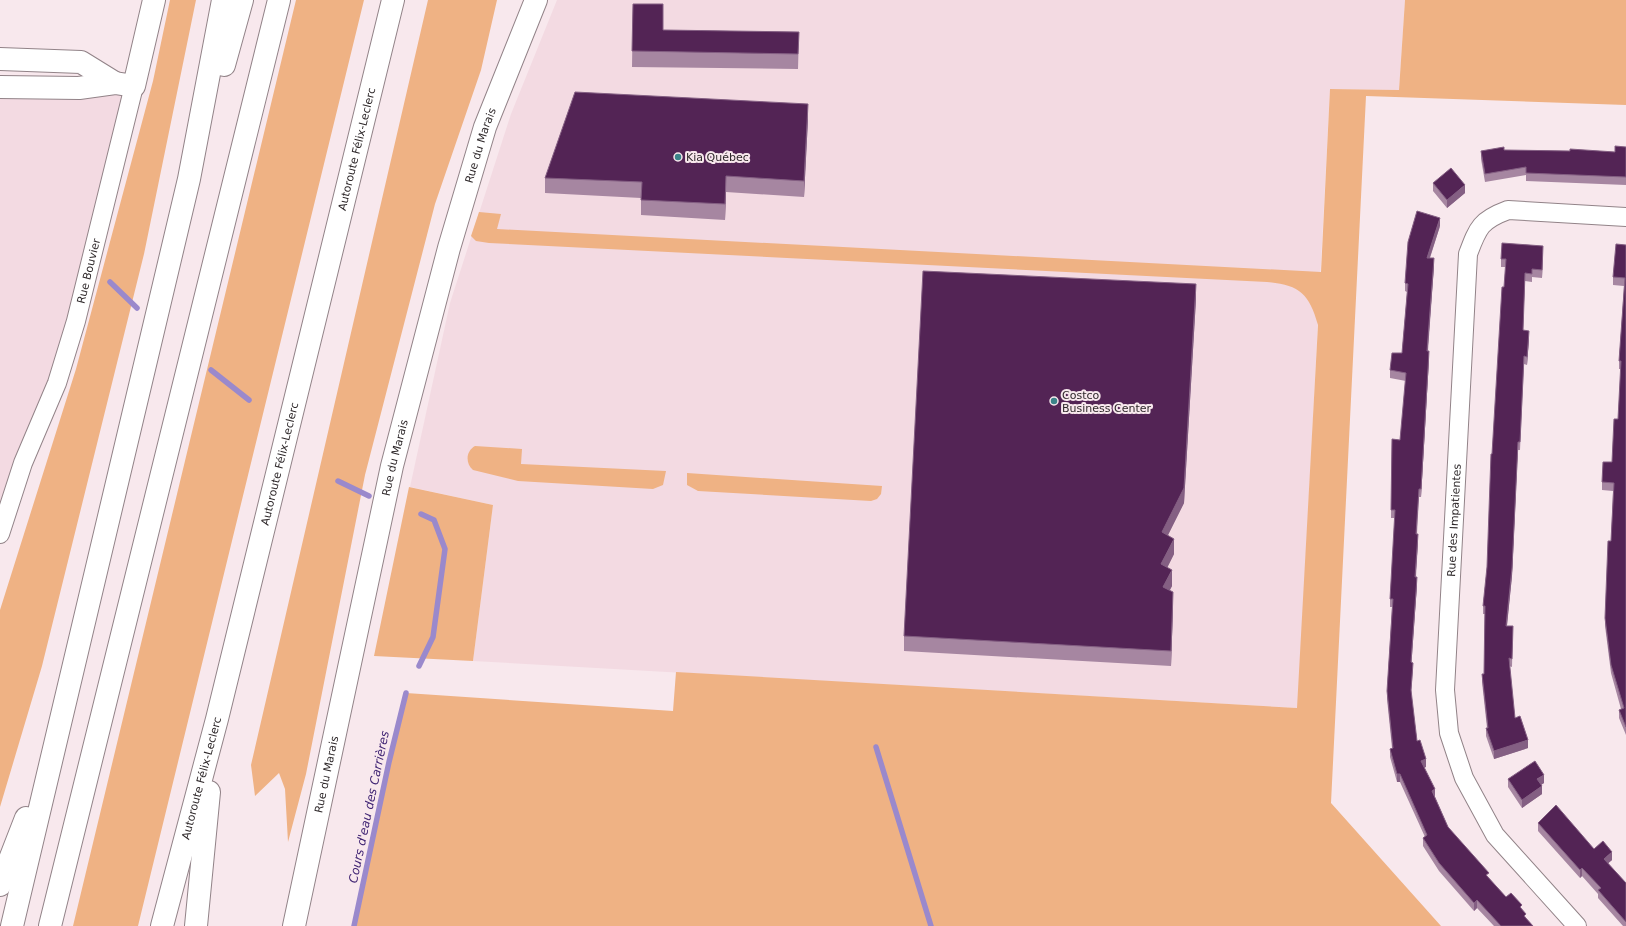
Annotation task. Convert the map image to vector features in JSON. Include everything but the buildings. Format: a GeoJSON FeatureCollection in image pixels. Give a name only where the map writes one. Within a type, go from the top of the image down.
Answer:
{"type":"FeatureCollection","features":[{"type":"Feature","properties":{"kind":"main road","name":"Rue Bouvier"},"geometry":{"type":"LineString","coordinates":[[124,84],[154,0]]}},
{"type":"Feature","properties":{"kind":"main road"},"geometry":{"type":"LineString","coordinates":[[12,926],[189,179],[223,0]]}},
{"type":"Feature","properties":{"kind":"main road"},"geometry":{"type":"LineString","coordinates":[[189,179],[242,0]]}},
{"type":"Feature","properties":{"kind":"main road"},"geometry":{"type":"LineString","coordinates":[[50,926],[279,0]]}},
{"type":"Feature","properties":{"kind":"main road","name":"Autoroute Félix-Leclerc"},"geometry":{"type":"LineString","coordinates":[[162,926],[217,720],[393,0]]}},
{"type":"Feature","properties":{"kind":"main road","name":"Rue du Marais"},"geometry":{"type":"LineString","coordinates":[[294,926],[394,458],[449,248],[485,127],[536,0]]}},
{"type":"Feature","properties":{"kind":"main road"},"geometry":{"type":"LineString","coordinates":[[0,59],[81,62],[124,84]]}},
{"type":"Feature","properties":{"kind":"main road"},"geometry":{"type":"LineString","coordinates":[[0,87],[79,88],[124,84]]}},
{"type":"Feature","properties":{"kind":"main road"},"geometry":{"type":"LineString","coordinates":[[196,926],[217,720]]}},
{"type":"Feature","properties":{"kind":"main road"},"geometry":{"type":"LineString","coordinates":[[0,885],[58,734]]}},
{"type":"Feature","properties":{"kind":"street","name":"Rue Bouvier"},"geometry":{"type":"LineString","coordinates":[[0,534],[23,463],[57,383],[76,321],[124,84]]}},
{"type":"Feature","properties":{"kind":"street","name":"Rue des Impatientes"},"geometry":{"type":"LineString","coordinates":[[1576,926],[1495,835],[1464,778],[1449,733],[1445,690],[1468,254],[1476,232],[1490,217],[1508,210],[1626,217]]}},
{"type":"Feature","properties":{"kind":"shaded area"},"geometry":{"type":"Polygon","coordinates":[[[170,0],[196,0],[144,254],[42,666],[0,807],[0,610],[76,369],[153,81],[170,0]]]}},
{"type":"Feature","properties":{"kind":"shaded area"},"geometry":{"type":"Polygon","coordinates":[[[296,0],[364,0],[138,926],[73,926],[296,0]]]}},
{"type":"Feature","properties":{"kind":"shaded area"},"geometry":{"type":"Polygon","coordinates":[[[428,0],[497,0],[481,70],[435,204],[365,475],[306,774],[288,842],[285,789],[279,773],[255,796],[251,765],[428,0]]]}},
{"type":"Feature","properties":{"kind":"shaded area"},"geometry":{"type":"Polygon","coordinates":[[[557,0],[1405,0],[1399,90],[1330,89],[1298,708],[473,661],[493,505],[410,487],[450,303],[511,114],[557,0]]]}},
{"type":"Feature","properties":{"kind":"shaded area"},"geometry":{"type":"Polygon","coordinates":[[[1405,0],[1626,0],[1626,105],[1366,96],[1331,803],[1441,926],[354,926],[389,762],[406,693],[673,711],[676,672],[1297,708],[1318,325],[1311,305],[1295,288],[1278,283],[1267,282],[489,243],[476,241],[471,236],[479,212],[501,214],[497,229],[1321,272],[1330,89],[1399,90],[1405,0]]]}},
{"type":"Feature","properties":{"kind":"shaded area"},"geometry":{"type":"Polygon","coordinates":[[[134,86],[76,321],[0,534],[0,87],[134,86]]]}},
{"type":"Feature","properties":{"kind":"shaded area"},"geometry":{"type":"Polygon","coordinates":[[[475,446],[522,449],[521,464],[666,471],[663,485],[653,489],[518,481],[473,470],[468,461],[468,454],[475,446]]]}},
{"type":"Feature","properties":{"kind":"shaded area"},"geometry":{"type":"Polygon","coordinates":[[[687,473],[882,486],[881,494],[877,499],[871,501],[698,491],[687,485],[687,473]]]}},
{"type":"Feature","properties":{"kind":"shaded area"},"geometry":{"type":"Polygon","coordinates":[[[409,487],[493,505],[473,661],[374,656],[409,487]]]}},
{"type":"Feature","properties":{"kind":"waterway","name":"Cours d'eau des Carrières"},"geometry":{"type":"LineString","coordinates":[[110,282],[137,308]]}},
{"type":"Feature","properties":{"kind":"waterway","name":"Cours d'eau des Carrières"},"geometry":{"type":"LineString","coordinates":[[211,370],[249,400]]}},
{"type":"Feature","properties":{"kind":"waterway","name":"Cours d'eau des Carrières"},"geometry":{"type":"LineString","coordinates":[[338,481],[369,496]]}},
{"type":"Feature","properties":{"kind":"waterway","name":"Cours d'eau des Carrières"},"geometry":{"type":"LineString","coordinates":[[419,666],[433,637],[445,549],[434,520],[421,514]]}},
{"type":"Feature","properties":{"kind":"waterway","name":"Cours d'eau des Carrières"},"geometry":{"type":"LineString","coordinates":[[354,926],[389,762],[406,693]]}},
{"type":"Feature","properties":{"kind":"waterway"},"geometry":{"type":"LineString","coordinates":[[876,747],[931,926]]}},
{"type":"Feature","properties":{"kind":"place","name":"Kia Québec"},"geometry":{"type":"Point","coordinates":[678,157]}},
{"type":"Feature","properties":{"kind":"place","name":"Costco Business Center"},"geometry":{"type":"Point","coordinates":[1054,401]}}]}
